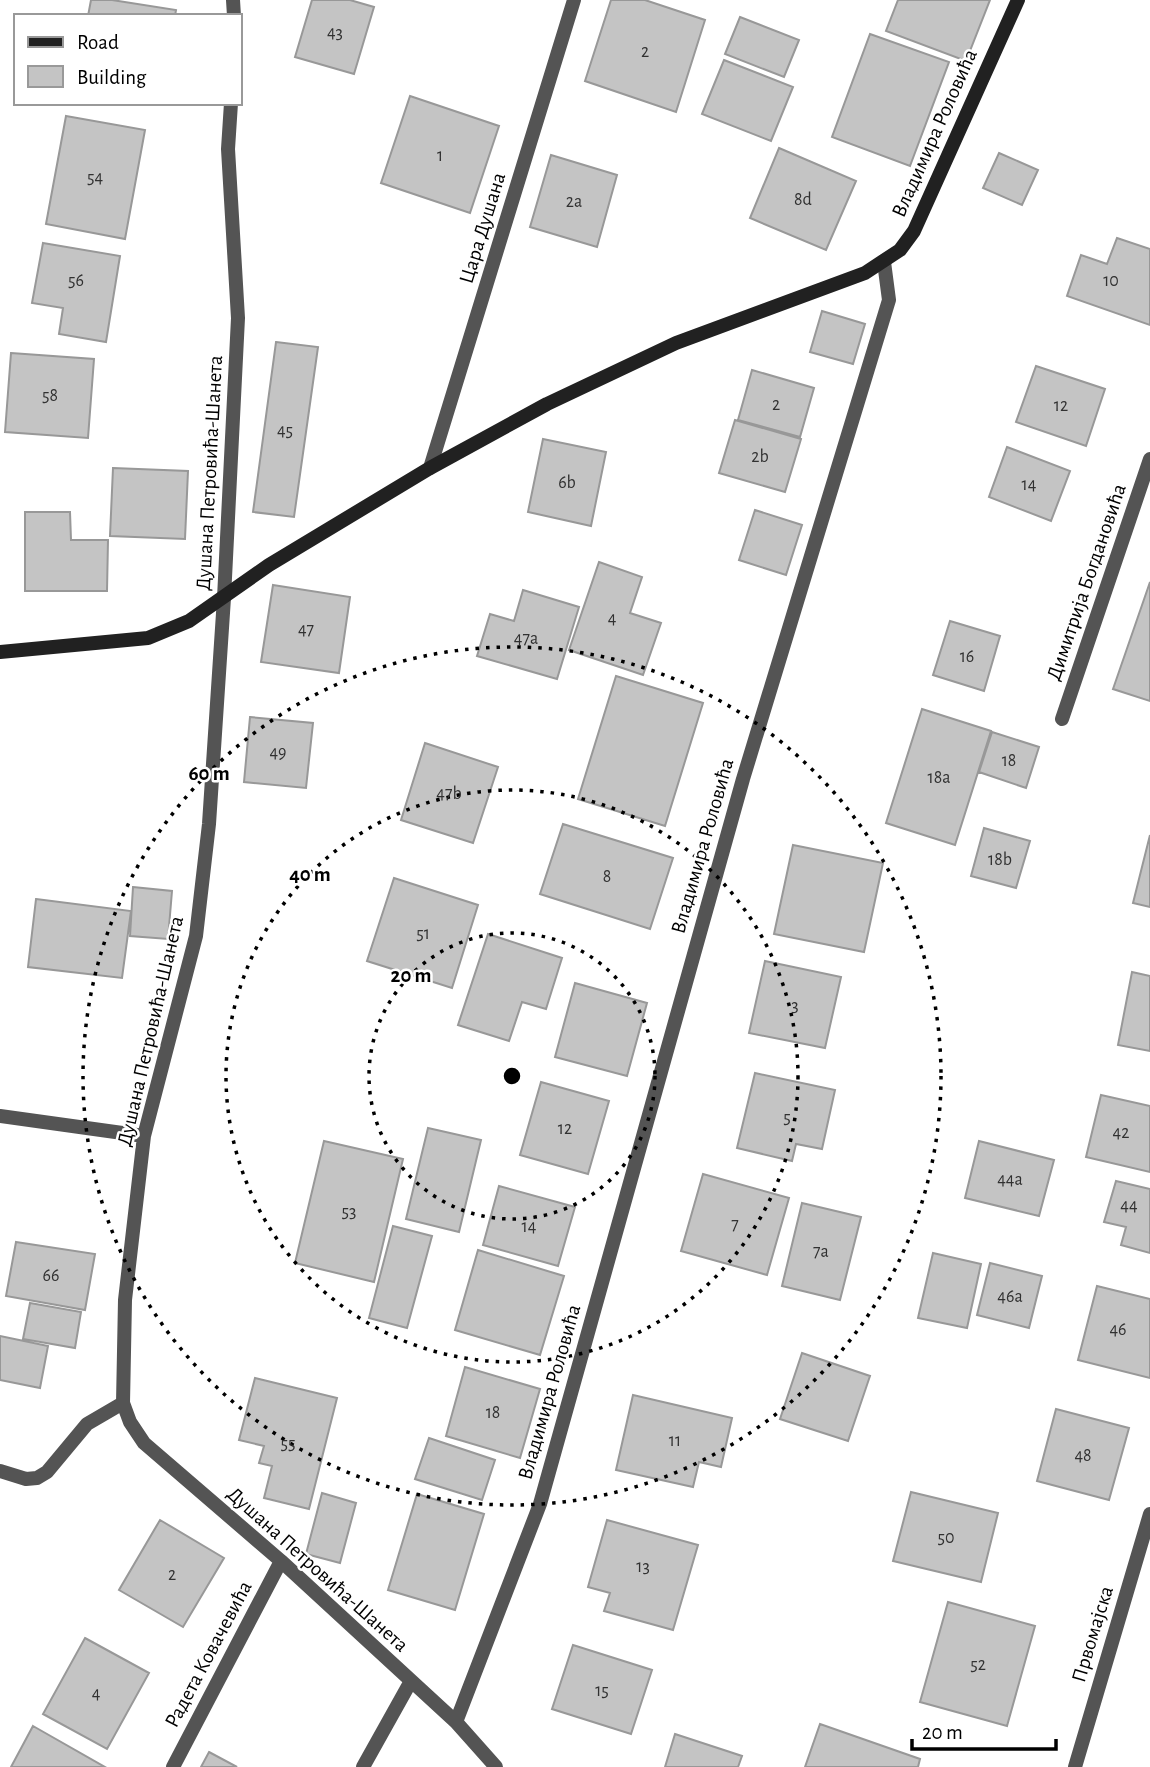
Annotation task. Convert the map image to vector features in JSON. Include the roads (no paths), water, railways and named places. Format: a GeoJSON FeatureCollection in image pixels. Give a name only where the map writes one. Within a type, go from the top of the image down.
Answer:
{"type":"FeatureCollection","features":[{"type":"Feature","properties":{"kind":"street","name":"Цара Душана"},"geometry":{"type":"LineString","coordinates":[[430,468],[574,0]]}},
{"type":"Feature","properties":{"kind":"street","name":"Владимира Роловића"},"geometry":{"type":"LineString","coordinates":[[456,1722],[540,1504],[743,779],[889,300],[884,262],[900,250],[914,231],[1018,0]]}},
{"type":"Feature","properties":{"kind":"street","name":"Душана Петровића-Шанета"},"geometry":{"type":"LineString","coordinates":[[231,105],[228,149],[238,318],[225,598],[209,824],[196,936],[144,1136],[125,1300],[123,1403],[130,1422],[144,1443],[281,1561],[456,1722],[496,1767]]}},
{"type":"Feature","properties":{"kind":"street"},"geometry":{"type":"LineString","coordinates":[[0,652],[148,638],[189,621],[269,565],[430,468],[547,404],[676,343],[849,279],[884,262]]}},
{"type":"Feature","properties":{"kind":"street","name":"Димитрија Богдановића"},"geometry":{"type":"LineString","coordinates":[[1062,719],[1150,459]]}},
{"type":"Feature","properties":{"kind":"street"},"geometry":{"type":"LineString","coordinates":[[0,1116],[144,1136]]}},
{"type":"Feature","properties":{"kind":"street"},"geometry":{"type":"LineString","coordinates":[[0,1471],[26,1479],[37,1478],[47,1472],[87,1424],[123,1403]]}},
{"type":"Feature","properties":{"kind":"street","name":"Првомајска"},"geometry":{"type":"LineString","coordinates":[[1075,1767],[1150,1514]]}},
{"type":"Feature","properties":{"kind":"street","name":"Радета Ковачевића"},"geometry":{"type":"LineString","coordinates":[[173,1767],[281,1561]]}},
{"type":"Feature","properties":{"kind":"street"},"geometry":{"type":"LineString","coordinates":[[363,1767],[411,1681]]}}]}
